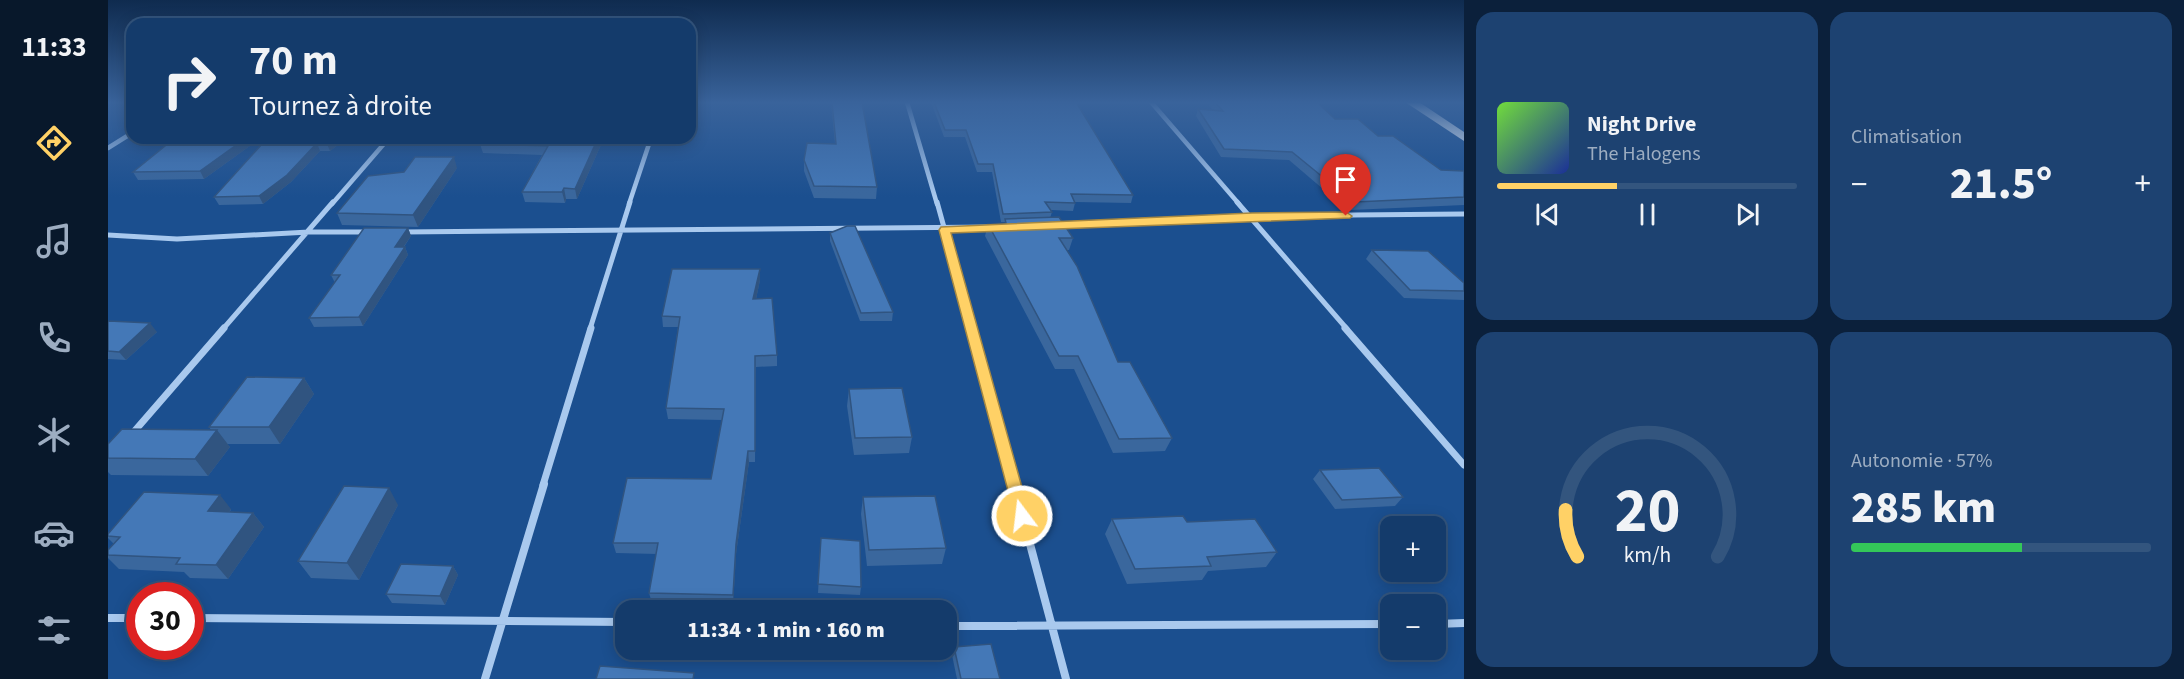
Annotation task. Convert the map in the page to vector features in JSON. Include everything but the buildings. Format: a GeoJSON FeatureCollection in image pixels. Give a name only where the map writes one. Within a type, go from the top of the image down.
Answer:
{"type":"FeatureCollection","features":[{"type":"Feature","properties":{"kind":"street"},"geometry":{"type":"LineString","coordinates":[[916,134],[945,230],[1066,679]]}},
{"type":"Feature","properties":{"kind":"street"},"geometry":{"type":"LineString","coordinates":[[1179,134],[1464,465]]}},
{"type":"Feature","properties":{"kind":"street"},"geometry":{"type":"LineString","coordinates":[[108,148],[126,136]]}},
{"type":"Feature","properties":{"kind":"street"},"geometry":{"type":"LineString","coordinates":[[123,444],[384,144]]}},
{"type":"Feature","properties":{"kind":"street"},"geometry":{"type":"LineString","coordinates":[[485,679],[620,231],[649,144]]}},
{"type":"Feature","properties":{"kind":"street"},"geometry":{"type":"LineString","coordinates":[[1051,225],[1252,216],[1464,214]]}},
{"type":"Feature","properties":{"kind":"street"},"geometry":{"type":"LineString","coordinates":[[393,232],[945,230],[1004,227]]}},
{"type":"Feature","properties":{"kind":"street"},"geometry":{"type":"LineString","coordinates":[[108,235],[177,239],[309,232],[381,232]]}},
{"type":"Feature","properties":{"kind":"street"},"geometry":{"type":"LineString","coordinates":[[108,618],[126,618]]}},
{"type":"Feature","properties":{"kind":"street"},"geometry":{"type":"LineString","coordinates":[[204,618],[615,622]]}},
{"type":"Feature","properties":{"kind":"street"},"geometry":{"type":"LineString","coordinates":[[1446,624],[1464,623]]}},
{"type":"Feature","properties":{"kind":"street"},"geometry":{"type":"LineString","coordinates":[[957,626],[1380,624]]}},
{"type":"Feature","properties":{"kind":"route"},"geometry":{"type":"LineString","coordinates":[[1022,516],[945,230],[1252,216],[1346,216]]}}]}
